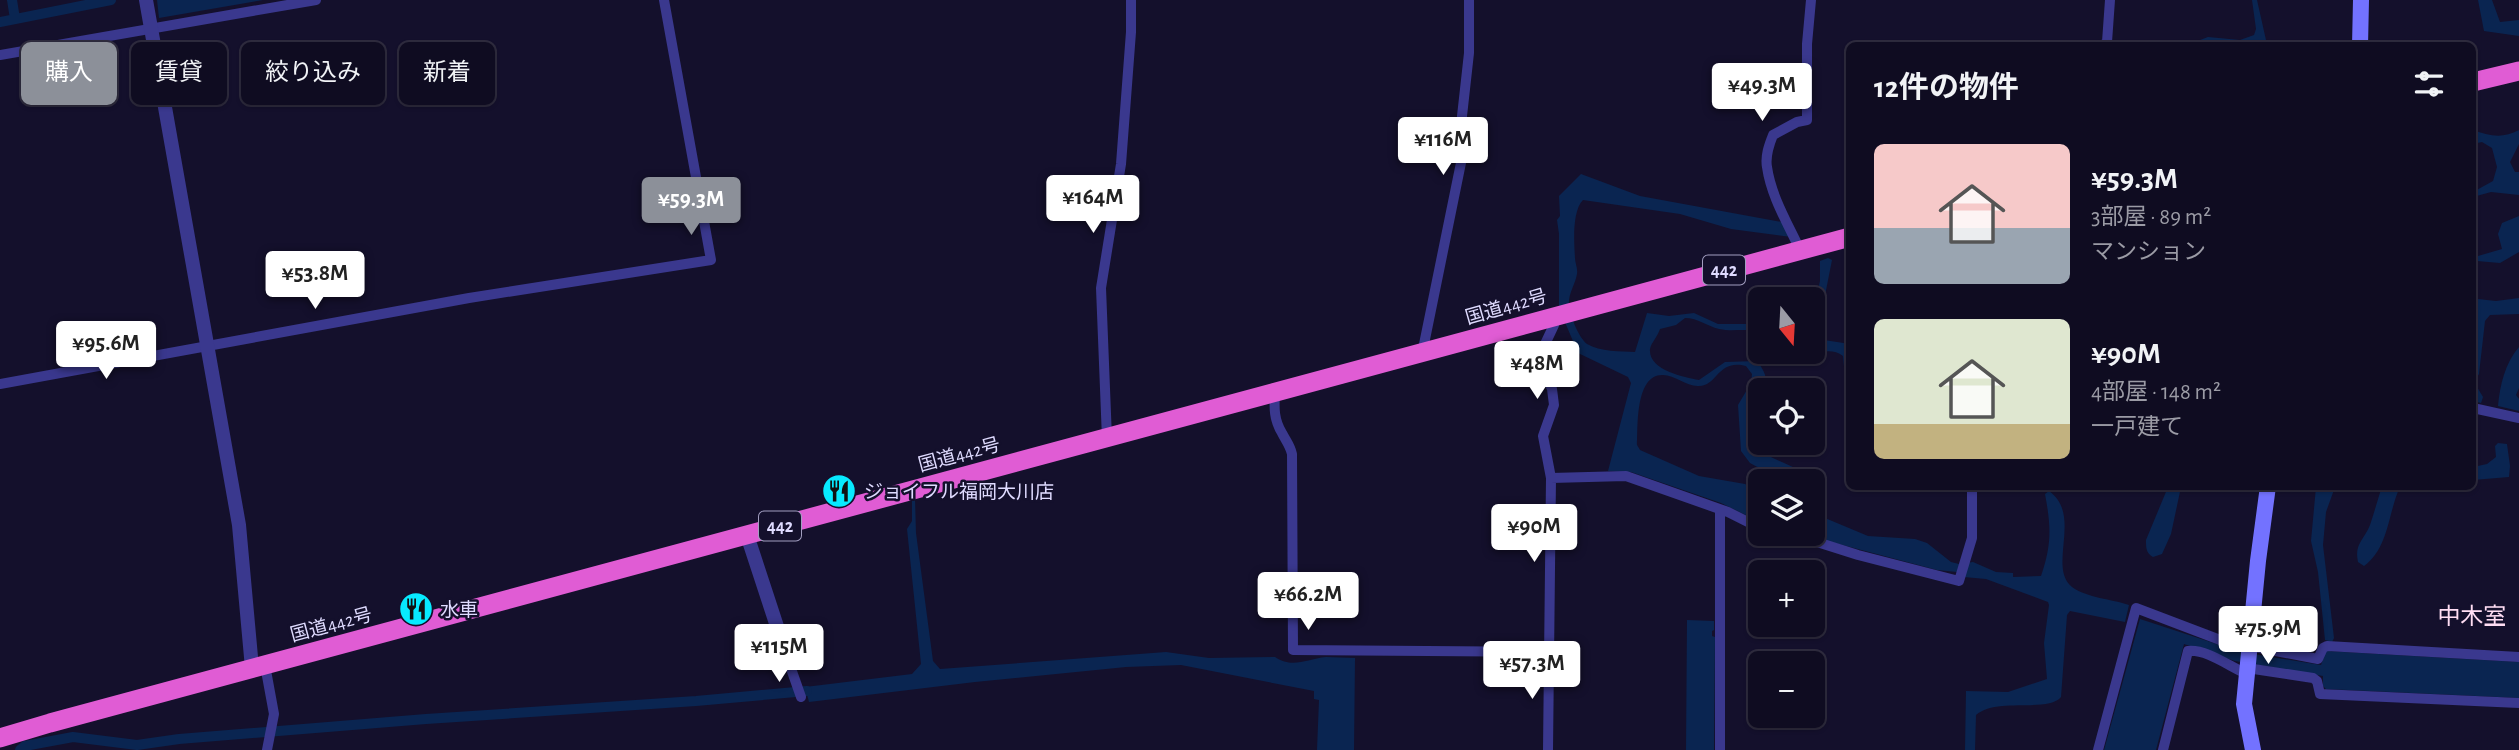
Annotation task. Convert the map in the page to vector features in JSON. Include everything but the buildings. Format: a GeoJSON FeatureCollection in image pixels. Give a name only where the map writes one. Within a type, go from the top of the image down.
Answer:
{"type":"FeatureCollection","features":[{"type":"Feature","properties":{"kind":"highway"},"geometry":{"type":"LineString","coordinates":[[2476,81],[2519,71]]}},
{"type":"Feature","properties":{"kind":"highway","name":"国道442号"},"geometry":{"type":"LineString","coordinates":[[0,738],[1846,238]]}},
{"type":"Feature","properties":{"kind":"main road"},"geometry":{"type":"LineString","coordinates":[[2360,42],[2361,0]]}},
{"type":"Feature","properties":{"kind":"main road"},"geometry":{"type":"LineString","coordinates":[[2253,750],[2244,704],[2268,490]]}},
{"type":"Feature","properties":{"kind":"street"},"geometry":{"type":"LineString","coordinates":[[146,0],[239,525],[259,667],[274,714],[267,750]]}},
{"type":"Feature","properties":{"kind":"street"},"geometry":{"type":"LineString","coordinates":[[0,55],[150,23],[316,0]]}},
{"type":"Feature","properties":{"kind":"street"},"geometry":{"type":"LineString","coordinates":[[0,384],[469,298],[711,260],[664,0]]}},
{"type":"Feature","properties":{"kind":"street"},"geometry":{"type":"LineString","coordinates":[[1107,439],[1101,288],[1121,164],[1131,0]]}},
{"type":"Feature","properties":{"kind":"street"},"geometry":{"type":"LineString","coordinates":[[1422,354],[1463,153],[1462,116],[1469,53],[1469,0]]}},
{"type":"Feature","properties":{"kind":"street"},"geometry":{"type":"LineString","coordinates":[[1800,250],[1779,207],[1766,166],[1773,135],[1797,122],[1807,121],[1807,44],[1811,0]]}},
{"type":"Feature","properties":{"kind":"street"},"geometry":{"type":"LineString","coordinates":[[2107,42],[2110,0]]}},
{"type":"Feature","properties":{"kind":"street"},"geometry":{"type":"LineString","coordinates":[[1548,750],[1550,478],[1543,436],[1554,405],[1552,388],[1538,359],[1554,325],[1555,316]]}},
{"type":"Feature","properties":{"kind":"street"},"geometry":{"type":"LineString","coordinates":[[1275,394],[1274,414],[1282,434],[1290,444],[1292,454],[1293,650],[1547,652]]}},
{"type":"Feature","properties":{"kind":"street"},"geometry":{"type":"LineString","coordinates":[[2476,409],[2519,418]]}},
{"type":"Feature","properties":{"kind":"street"},"geometry":{"type":"LineString","coordinates":[[1550,478],[1626,476],[1748,523]]}},
{"type":"Feature","properties":{"kind":"street"},"geometry":{"type":"LineString","coordinates":[[1825,545],[1959,581],[1972,538],[1972,490]]}},
{"type":"Feature","properties":{"kind":"street"},"geometry":{"type":"LineString","coordinates":[[1720,510],[1720,750]]}},
{"type":"Feature","properties":{"kind":"street"},"geometry":{"type":"LineString","coordinates":[[747,535],[801,697]]}},
{"type":"Feature","properties":{"kind":"street"},"geometry":{"type":"LineString","coordinates":[[2098,750],[2136,608],[2236,646],[2248,660],[2314,678],[2318,681],[2320,694],[2519,702]]}},
{"type":"Feature","properties":{"kind":"street"},"geometry":{"type":"LineString","coordinates":[[2163,750],[2188,651],[2193,650],[2216,659],[2248,660],[2318,659],[2323,648],[2327,646],[2519,657]]}},
{"type":"Feature","properties":{"kind":"water"},"geometry":{"type":"Polygon","coordinates":[[[157,0],[263,0],[159,18],[157,0]]]}},
{"type":"Feature","properties":{"kind":"water"},"geometry":{"type":"Polygon","coordinates":[[[2252,0],[2257,0],[2266,40],[2195,42],[2208,37],[2240,40],[2254,35],[2256,29],[2252,0]]]}},
{"type":"Feature","properties":{"kind":"water"},"geometry":{"type":"Polygon","coordinates":[[[2478,0],[2492,0],[2500,22],[2519,20],[2519,36],[2484,31],[2478,0]]]}},
{"type":"Feature","properties":{"kind":"water"},"geometry":{"type":"Polygon","coordinates":[[[2519,130],[2519,144],[2510,162],[2515,172],[2519,172],[2519,195],[2491,192],[2476,196],[2476,190],[2493,181],[2497,167],[2492,148],[2482,142],[2476,143],[2476,131],[2496,136],[2519,130]]]}},
{"type":"Feature","properties":{"kind":"water"},"geometry":{"type":"Polygon","coordinates":[[[1581,174],[1640,196],[1787,223],[1791,237],[1731,229],[1680,214],[1583,200],[1577,211],[1574,227],[1577,272],[1569,305],[1581,337],[1592,347],[1635,352],[1647,313],[1669,316],[1694,313],[1718,324],[1748,324],[1748,330],[1724,330],[1685,318],[1676,325],[1660,329],[1650,349],[1651,356],[1668,371],[1699,380],[1725,362],[1748,361],[1748,364],[1759,364],[1765,378],[1752,378],[1746,366],[1736,365],[1723,369],[1710,382],[1699,386],[1663,375],[1654,377],[1647,383],[1640,403],[1637,445],[1640,450],[1699,476],[1748,486],[1748,516],[1721,503],[1631,472],[1608,471],[1631,383],[1628,377],[1578,353],[1559,308],[1559,196],[1581,174]]]}},
{"type":"Feature","properties":{"kind":"water"},"geometry":{"type":"Polygon","coordinates":[[[2519,216],[2519,252],[2500,263],[2477,261],[2478,256],[2502,249],[2498,234],[2502,223],[2519,216]]]}},
{"type":"Feature","properties":{"kind":"water"},"geometry":{"type":"Polygon","coordinates":[[[1828,258],[1832,260],[1825,296],[1825,287],[1819,287],[1820,261],[1828,258]]]}},
{"type":"Feature","properties":{"kind":"water"},"geometry":{"type":"Polygon","coordinates":[[[2519,298],[2519,314],[2490,315],[2485,321],[2479,374],[2476,379],[2476,301],[2519,298]]]}},
{"type":"Feature","properties":{"kind":"water"},"geometry":{"type":"Polygon","coordinates":[[[1825,340],[1846,343],[1846,387],[1843,356],[1825,352],[1825,340]]]}},
{"type":"Feature","properties":{"kind":"water"},"geometry":{"type":"Polygon","coordinates":[[[2519,347],[2519,388],[2516,395],[2519,399],[2519,411],[2498,406],[2504,375],[2519,347]]]}},
{"type":"Feature","properties":{"kind":"water"},"geometry":{"type":"Polygon","coordinates":[[[2476,385],[2483,397],[2481,403],[2476,402],[2476,385]]]}},
{"type":"Feature","properties":{"kind":"water"},"geometry":{"type":"Polygon","coordinates":[[[1748,388],[1748,455],[1767,455],[1797,469],[1761,469],[1750,463],[1741,451],[1738,405],[1748,388]]]}},
{"type":"Feature","properties":{"kind":"water"},"geometry":{"type":"Polygon","coordinates":[[[2498,443],[2507,444],[2509,477],[2476,480],[2476,466],[2487,464],[2496,457],[2495,446],[2498,443]]]}},
{"type":"Feature","properties":{"kind":"water"},"geometry":{"type":"Polygon","coordinates":[[[2167,490],[2180,490],[2171,534],[2162,554],[2153,557],[2149,554],[2146,540],[2167,490]]]}},
{"type":"Feature","properties":{"kind":"water"},"geometry":{"type":"Polygon","coordinates":[[[2316,490],[2334,490],[2326,512],[2323,545],[2334,638],[2332,642],[2325,640],[2318,572],[2311,541],[2316,490]]]}},
{"type":"Feature","properties":{"kind":"water"},"geometry":{"type":"Polygon","coordinates":[[[2381,490],[2399,490],[2383,540],[2364,566],[2358,562],[2357,551],[2370,525],[2381,490]]]}},
{"type":"Feature","properties":{"kind":"water"},"geometry":{"type":"Polygon","coordinates":[[[2049,491],[2059,501],[2063,513],[2065,578],[2072,587],[2085,594],[2129,605],[2125,622],[2070,611],[2067,615],[2061,697],[2045,704],[1985,710],[1976,715],[1975,750],[1965,750],[1966,691],[2008,692],[2047,679],[2044,643],[2048,602],[1986,579],[1964,577],[1957,572],[1937,570],[1825,540],[1825,518],[1868,536],[1915,539],[1927,543],[1951,562],[1973,562],[1996,572],[2013,573],[2013,577],[2041,576],[2049,544],[2045,494],[2049,491]]]}},
{"type":"Feature","properties":{"kind":"water"},"geometry":{"type":"Polygon","coordinates":[[[912,497],[915,498],[916,533],[933,661],[940,669],[1166,652],[1209,658],[1275,657],[1294,663],[1326,657],[1355,658],[1354,750],[1317,750],[1319,700],[1314,699],[1314,691],[1181,665],[1126,667],[975,682],[809,702],[805,687],[912,674],[921,664],[907,529],[912,521],[912,497]]]}},
{"type":"Feature","properties":{"kind":"water"},"geometry":{"type":"Polygon","coordinates":[[[2140,619],[2241,652],[2321,665],[2326,651],[2519,662],[2519,698],[2326,689],[2323,686],[2323,676],[2235,661],[2184,644],[2156,750],[2104,750],[2140,619]]]}},
{"type":"Feature","properties":{"kind":"water"},"geometry":{"type":"Polygon","coordinates":[[[1687,620],[1714,621],[1714,750],[1686,750],[1687,620]]]}},
{"type":"Feature","properties":{"kind":"waterway"},"geometry":{"type":"LineString","coordinates":[[12,0],[15,19]]}},
{"type":"Feature","properties":{"kind":"waterway"},"geometry":{"type":"LineString","coordinates":[[0,22],[111,0]]}},
{"type":"Feature","properties":{"kind":"waterway"},"geometry":{"type":"LineString","coordinates":[[20,750],[25,746],[73,737],[137,745],[179,739],[426,719],[807,691]]}},
{"type":"Feature","properties":{"kind":"place","name":"ジョイフル福岡大川店"},"geometry":{"type":"Point","coordinates":[839,491]}},
{"type":"Feature","properties":{"kind":"place","name":"水車"},"geometry":{"type":"Point","coordinates":[416,609]}},
{"type":"Feature","properties":{"kind":"district","name":"中木室"},"geometry":{"type":"Point","coordinates":[2472,616]}}]}
